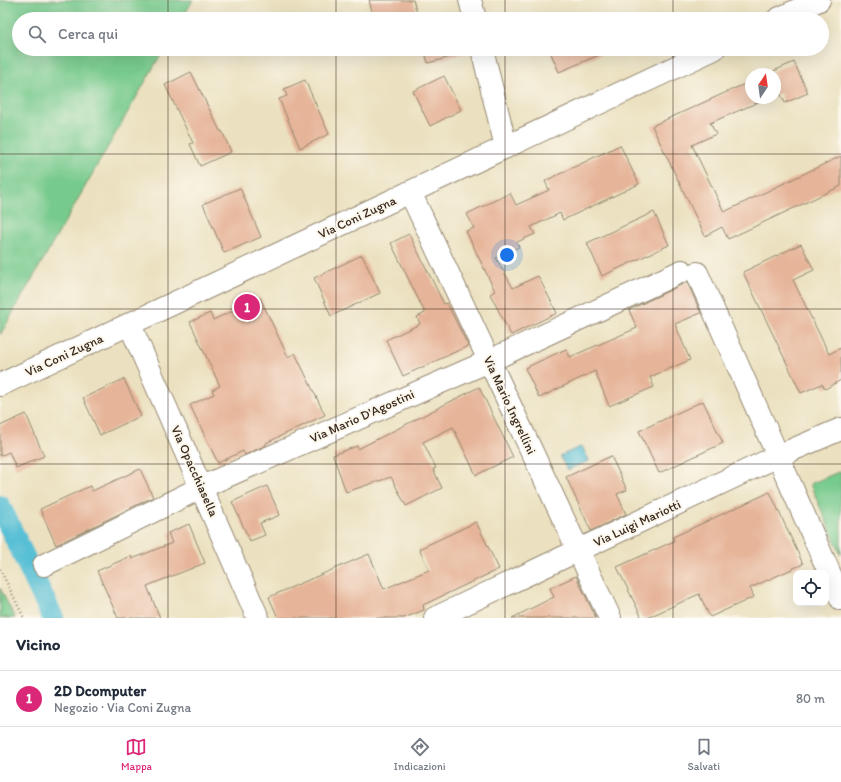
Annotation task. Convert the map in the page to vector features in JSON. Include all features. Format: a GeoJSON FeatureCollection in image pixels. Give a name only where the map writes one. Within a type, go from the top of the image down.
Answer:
{"type":"FeatureCollection","features":[{"type":"Feature","properties":{"kind":"street"},"geometry":{"type":"LineString","coordinates":[[470,0],[473,12]]}},
{"type":"Feature","properties":{"kind":"street"},"geometry":{"type":"LineString","coordinates":[[790,12],[808,2]]}},
{"type":"Feature","properties":{"kind":"street"},"geometry":{"type":"LineString","coordinates":[[484,56],[506,147]]}},
{"type":"Feature","properties":{"kind":"street","name":"Via Coni Zugna"},"geometry":{"type":"LineString","coordinates":[[0,385],[699,56]]}},
{"type":"Feature","properties":{"kind":"street","name":"Via Mario Ingrellini"},"geometry":{"type":"LineString","coordinates":[[410,192],[610,618]]}},
{"type":"Feature","properties":{"kind":"street","name":"Via Mario D'Agostini"},"geometry":{"type":"LineString","coordinates":[[44,565],[202,487],[690,272],[778,456]]}},
{"type":"Feature","properties":{"kind":"street","name":"Via Opacchiasella"},"geometry":{"type":"LineString","coordinates":[[130,325],[258,618]]}},
{"type":"Feature","properties":{"kind":"street","name":"Via Luigi Mariotti"},"geometry":{"type":"LineString","coordinates":[[435,618],[778,456],[841,429]]}},
{"type":"Feature","properties":{"kind":"street"},"geometry":{"type":"LineString","coordinates":[[778,456],[841,599]]}},
{"type":"Feature","properties":{"kind":"path"},"geometry":{"type":"LineString","coordinates":[[0,569],[24,618]]}},
{"type":"Feature","properties":{"kind":"green space"},"geometry":{"type":"Polygon","coordinates":[[[0,0],[193,0],[186,12],[12,12],[12,56],[160,56],[0,335],[0,0]]]}},
{"type":"Feature","properties":{"kind":"green space"},"geometry":{"type":"Polygon","coordinates":[[[841,471],[841,555],[810,484],[841,471]]]}},
{"type":"Feature","properties":{"kind":"green space"},"geometry":{"type":"Polygon","coordinates":[[[0,588],[15,618],[0,618],[0,588]]]}},
{"type":"Feature","properties":{"kind":"water"},"geometry":{"type":"Polygon","coordinates":[[[582,446],[589,461],[567,470],[560,456],[582,446]]]}},
{"type":"Feature","properties":{"kind":"building"},"geometry":{"type":"Polygon","coordinates":[[[369,0],[413,0],[417,12],[372,12],[369,0]]]}},
{"type":"Feature","properties":{"kind":"building"},"geometry":{"type":"Polygon","coordinates":[[[426,56],[455,56],[428,63],[426,56]]]}},
{"type":"Feature","properties":{"kind":"building"},"geometry":{"type":"Polygon","coordinates":[[[552,56],[597,56],[559,72],[552,56]]]}},
{"type":"Feature","properties":{"kind":"building"},"geometry":{"type":"Polygon","coordinates":[[[794,62],[808,93],[785,103],[781,95],[780,68],[794,62]]]}},
{"type":"Feature","properties":{"kind":"building"},"geometry":{"type":"Polygon","coordinates":[[[191,72],[220,131],[222,131],[231,152],[200,166],[190,144],[193,143],[165,85],[191,72]]]}},
{"type":"Feature","properties":{"kind":"building"},"geometry":{"type":"Polygon","coordinates":[[[444,76],[461,110],[430,126],[413,91],[444,76]]]}},
{"type":"Feature","properties":{"kind":"building"},"geometry":{"type":"Polygon","coordinates":[[[305,80],[329,134],[300,148],[279,99],[287,96],[284,89],[305,80]]]}},
{"type":"Feature","properties":{"kind":"building"},"geometry":{"type":"Polygon","coordinates":[[[745,84],[745,104],[754,104],[710,123],[716,134],[692,145],[724,212],[841,156],[841,186],[728,239],[722,227],[705,236],[652,126],[745,84]]]}},
{"type":"Feature","properties":{"kind":"building"},"geometry":{"type":"Polygon","coordinates":[[[620,145],[639,184],[563,220],[560,213],[531,227],[535,234],[517,242],[519,247],[496,258],[513,288],[538,276],[557,313],[511,335],[490,294],[495,291],[466,231],[474,228],[467,214],[510,193],[516,205],[549,190],[545,181],[620,145]]]}},
{"type":"Feature","properties":{"kind":"building"},"geometry":{"type":"Polygon","coordinates":[[[240,188],[261,237],[224,253],[203,204],[240,188]]]}},
{"type":"Feature","properties":{"kind":"building"},"geometry":{"type":"Polygon","coordinates":[[[654,212],[669,245],[602,276],[587,243],[654,212]]]}},
{"type":"Feature","properties":{"kind":"building"},"geometry":{"type":"Polygon","coordinates":[[[409,234],[444,304],[447,303],[468,346],[403,376],[386,340],[420,324],[417,317],[425,313],[391,243],[409,234]]]}},
{"type":"Feature","properties":{"kind":"building"},"geometry":{"type":"Polygon","coordinates":[[[801,244],[814,270],[793,280],[829,354],[841,348],[841,380],[825,389],[822,384],[801,393],[743,272],[801,244]]]}},
{"type":"Feature","properties":{"kind":"building"},"geometry":{"type":"Polygon","coordinates":[[[362,255],[380,293],[331,316],[314,278],[362,255]]]}},
{"type":"Feature","properties":{"kind":"building"},"geometry":{"type":"Polygon","coordinates":[[[687,282],[701,313],[675,324],[690,360],[650,377],[654,387],[609,406],[595,371],[539,398],[525,368],[566,349],[570,357],[637,328],[629,310],[687,282]]]}},
{"type":"Feature","properties":{"kind":"building"},"geometry":{"type":"Polygon","coordinates":[[[260,298],[288,357],[295,353],[325,415],[266,443],[266,445],[245,455],[243,451],[218,463],[190,405],[214,394],[212,390],[220,386],[190,322],[210,313],[213,320],[260,298]]]}},
{"type":"Feature","properties":{"kind":"building"},"geometry":{"type":"Polygon","coordinates":[[[124,379],[141,416],[100,435],[83,398],[124,379]]]}},
{"type":"Feature","properties":{"kind":"building"},"geometry":{"type":"Polygon","coordinates":[[[479,387],[513,457],[476,475],[453,427],[423,442],[436,468],[433,469],[442,488],[406,506],[391,477],[346,492],[333,455],[357,446],[358,449],[479,387]]]}},
{"type":"Feature","properties":{"kind":"building"},"geometry":{"type":"Polygon","coordinates":[[[703,401],[723,443],[659,473],[639,431],[703,401]]]}},
{"type":"Feature","properties":{"kind":"building"},"geometry":{"type":"Polygon","coordinates":[[[26,414],[44,456],[16,468],[9,452],[0,456],[0,426],[26,414]]]}},
{"type":"Feature","properties":{"kind":"building"},"geometry":{"type":"Polygon","coordinates":[[[611,456],[627,490],[617,494],[626,514],[591,531],[566,477],[611,456]]]}},
{"type":"Feature","properties":{"kind":"building"},"geometry":{"type":"Polygon","coordinates":[[[140,469],[153,497],[56,545],[40,509],[90,486],[92,491],[140,469]]]}},
{"type":"Feature","properties":{"kind":"building"},"geometry":{"type":"Polygon","coordinates":[[[267,486],[280,515],[260,523],[265,535],[250,541],[232,502],[267,486]]]}},
{"type":"Feature","properties":{"kind":"building"},"geometry":{"type":"Polygon","coordinates":[[[770,492],[803,564],[750,588],[754,597],[710,617],[699,594],[647,618],[642,618],[617,567],[674,541],[673,537],[770,492]]]}},
{"type":"Feature","properties":{"kind":"building"},"geometry":{"type":"Polygon","coordinates":[[[476,522],[499,569],[423,605],[424,610],[404,618],[278,618],[269,597],[369,554],[384,589],[429,570],[419,549],[476,522]]]}},
{"type":"Feature","properties":{"kind":"building"},"geometry":{"type":"Polygon","coordinates":[[[189,524],[205,563],[147,586],[160,618],[118,618],[97,571],[131,556],[132,559],[172,543],[168,533],[189,524]]]}},
{"type":"Feature","properties":{"kind":"building"},"geometry":{"type":"Polygon","coordinates":[[[576,576],[596,618],[512,618],[554,597],[550,588],[576,576]]]}},
{"type":"Feature","properties":{"kind":"waterway"},"geometry":{"type":"LineString","coordinates":[[0,506],[53,618]]}},
{"type":"Feature","properties":{"kind":"place","name":"2D Dcomputer"},"geometry":{"type":"Point","coordinates":[247,307]}}]}
